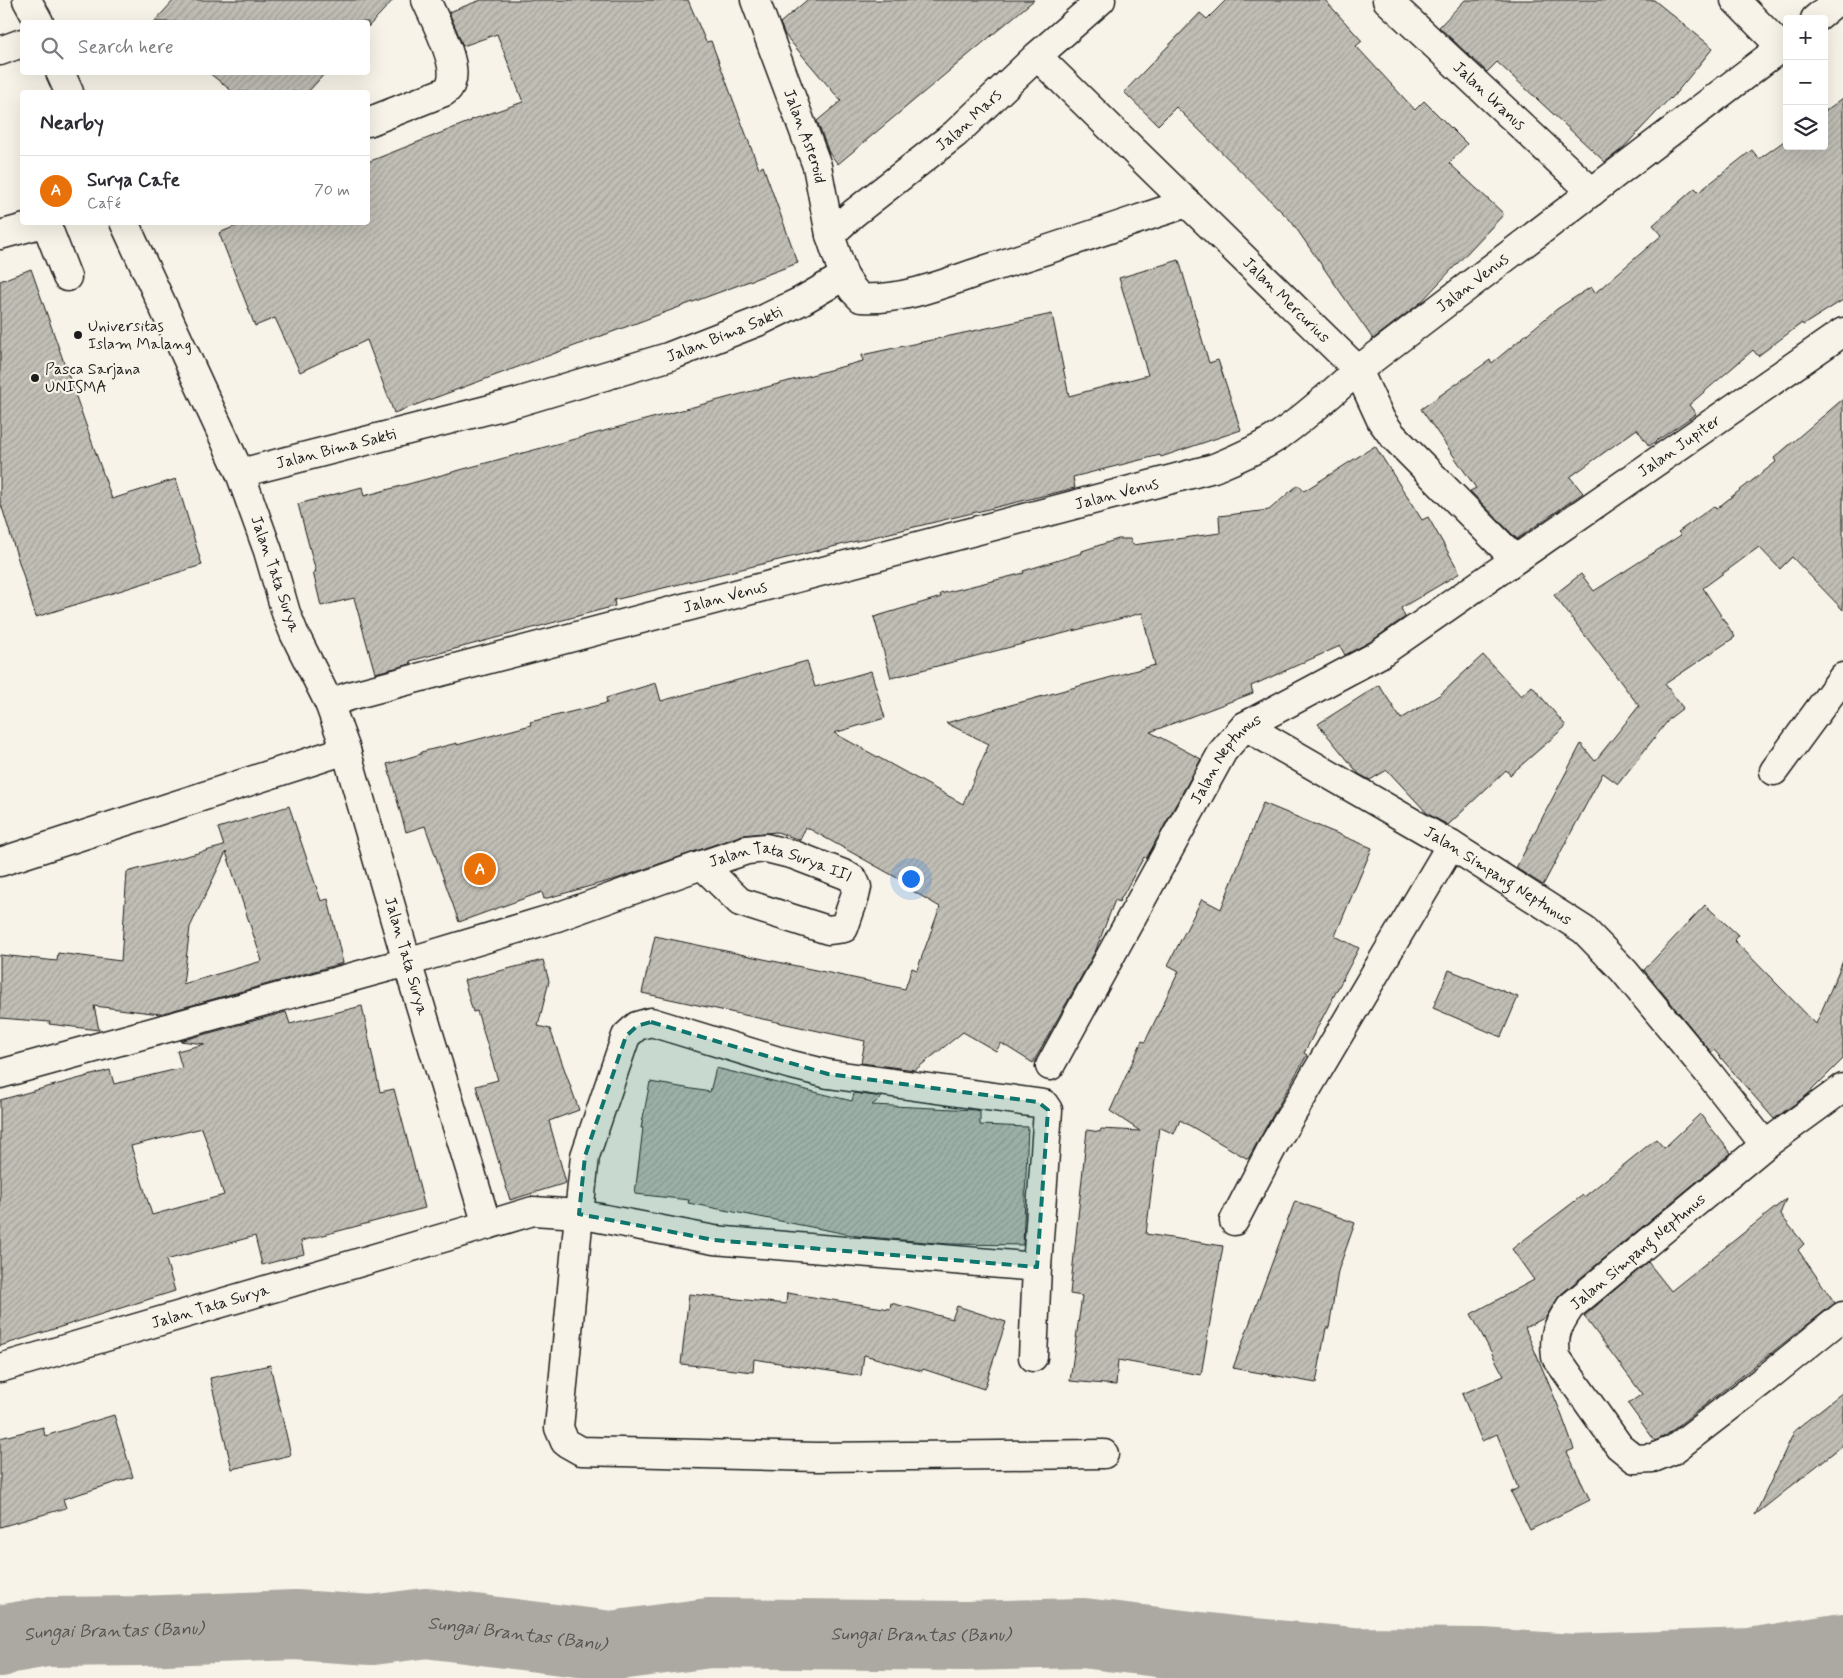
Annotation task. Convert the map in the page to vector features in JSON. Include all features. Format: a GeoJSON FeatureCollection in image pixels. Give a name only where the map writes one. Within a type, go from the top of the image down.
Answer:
{"type":"FeatureCollection","features":[{"type":"Feature","properties":{"kind":"street"},"geometry":{"type":"LineString","coordinates":[[28,0],[37,20]]}},
{"type":"Feature","properties":{"kind":"street"},"geometry":{"type":"LineString","coordinates":[[370,121],[444,92],[451,85],[453,76],[450,58],[426,0]]}},
{"type":"Feature","properties":{"kind":"street","name":"Jalan Asteroid"},"geometry":{"type":"LineString","coordinates":[[755,0],[817,166],[830,235],[844,276]]}},
{"type":"Feature","properties":{"kind":"street","name":"Jalan Mars"},"geometry":{"type":"LineString","coordinates":[[830,235],[955,134],[1037,56],[1101,0]]}},
{"type":"Feature","properties":{"kind":"street","name":"Jalan Uranus"},"geometry":{"type":"LineString","coordinates":[[1387,0],[1592,192]]}},
{"type":"Feature","properties":{"kind":"street"},"geometry":{"type":"LineString","coordinates":[[1736,0],[1783,44]]}},
{"type":"Feature","properties":{"kind":"street"},"geometry":{"type":"LineString","coordinates":[[1820,15],[1838,0]]}},
{"type":"Feature","properties":{"kind":"street"},"geometry":{"type":"LineString","coordinates":[[0,51],[20,44]]}},
{"type":"Feature","properties":{"kind":"street","name":"Jalan Venus"},"geometry":{"type":"LineString","coordinates":[[329,703],[362,692],[1214,468],[1252,452],[1277,437],[1307,415],[1358,370],[1783,46]]}},
{"type":"Feature","properties":{"kind":"street","name":"Jalan Mercurius"},"geometry":{"type":"LineString","coordinates":[[1037,56],[1358,370],[1381,420],[1392,435],[1515,559]]}},
{"type":"Feature","properties":{"kind":"street"},"geometry":{"type":"LineString","coordinates":[[61,75],[68,90]]}},
{"type":"Feature","properties":{"kind":"street"},"geometry":{"type":"LineString","coordinates":[[844,276],[861,298],[893,298],[998,266],[1187,203]]}},
{"type":"Feature","properties":{"kind":"street"},"geometry":{"type":"LineString","coordinates":[[0,235],[38,225]]}},
{"type":"Feature","properties":{"kind":"street"},"geometry":{"type":"LineString","coordinates":[[47,225],[67,277]]}},
{"type":"Feature","properties":{"kind":"street","name":"Jalan Tata Surya"},"geometry":{"type":"LineString","coordinates":[[0,1368],[487,1225],[407,962],[346,750],[329,703],[286,614],[268,551],[240,473],[125,225]]}},
{"type":"Feature","properties":{"kind":"street","name":"Jalan Bima Sakti"},"geometry":{"type":"LineString","coordinates":[[240,473],[518,402],[668,357],[760,321],[801,301],[844,276]]}},
{"type":"Feature","properties":{"kind":"street","name":"Jalan Jupiter"},"geometry":{"type":"LineString","coordinates":[[1515,559],[1843,332]]}},
{"type":"Feature","properties":{"kind":"street","name":"Jalan Neptunus"},"geometry":{"type":"LineString","coordinates":[[1050,1066],[1223,751],[1245,726],[1378,655],[1515,559]]}},
{"type":"Feature","properties":{"kind":"street"},"geometry":{"type":"LineString","coordinates":[[1774,771],[1843,677]]}},
{"type":"Feature","properties":{"kind":"street","name":"Jalan Simpang Neptunus"},"geometry":{"type":"LineString","coordinates":[[1245,726],[1451,844],[1584,930],[1624,971],[1707,1070],[1766,1145]]}},
{"type":"Feature","properties":{"kind":"street"},"geometry":{"type":"LineString","coordinates":[[0,862],[346,750]]}},
{"type":"Feature","properties":{"kind":"street"},"geometry":{"type":"LineString","coordinates":[[1234,1221],[1273,1146],[1451,844]]}},
{"type":"Feature","properties":{"kind":"street","name":"Jalan Tata Surya III"},"geometry":{"type":"LineString","coordinates":[[0,1074],[407,962],[557,917],[702,864],[747,850],[766,848],[794,855],[846,875],[854,880],[857,887],[844,928],[828,930],[740,902],[702,864]]}},
{"type":"Feature","properties":{"kind":"street"},"geometry":{"type":"LineString","coordinates":[[1033,1357],[1048,1110],[1044,1104],[828,1074],[788,1064],[651,1022],[637,1026],[626,1036],[585,1156],[559,1428],[565,1442],[581,1451],[818,1457],[1104,1454]]}},
{"type":"Feature","properties":{"kind":"street","name":"Jalan Simpang Neptunus"},"geometry":{"type":"LineString","coordinates":[[1843,1088],[1766,1145],[1570,1307],[1558,1324],[1554,1340],[1556,1357],[1619,1446],[1635,1458],[1653,1458],[1673,1450],[1765,1380],[1843,1316]]}},
{"type":"Feature","properties":{"kind":"street"},"geometry":{"type":"LineString","coordinates":[[487,1225],[533,1211],[579,1214],[714,1240],[1037,1267]]}},
{"type":"Feature","properties":{"kind":"highlighted area"},"geometry":{"type":"Polygon","coordinates":[[[651,1022],[828,1074],[1038,1102],[1048,1110],[1037,1267],[714,1240],[579,1214],[585,1156],[626,1036],[637,1026],[651,1022]]]}},
{"type":"Feature","properties":{"kind":"building"},"geometry":{"type":"Polygon","coordinates":[[[174,0],[393,0],[370,25],[370,20],[156,20],[174,0]]]}},
{"type":"Feature","properties":{"kind":"building"},"geometry":{"type":"Polygon","coordinates":[[[481,0],[688,0],[706,42],[711,41],[759,169],[763,166],[798,263],[394,413],[367,340],[300,372],[275,318],[255,326],[219,233],[239,225],[370,225],[370,161],[471,120],[523,102],[497,34],[463,46],[449,12],[481,0]]]}},
{"type":"Feature","properties":{"kind":"building"},"geometry":{"type":"Polygon","coordinates":[[[807,0],[1034,0],[838,164],[829,153],[817,121],[841,101],[785,35],[780,23],[807,0]]]}},
{"type":"Feature","properties":{"kind":"building"},"geometry":{"type":"Polygon","coordinates":[[[1226,0],[1325,0],[1362,41],[1356,46],[1415,110],[1424,101],[1467,144],[1449,163],[1504,214],[1420,303],[1373,339],[1291,221],[1176,107],[1158,125],[1124,92],[1200,13],[1207,19],[1226,0]]]}},
{"type":"Feature","properties":{"kind":"building"},"geometry":{"type":"Polygon","coordinates":[[[1465,0],[1654,0],[1713,48],[1671,99],[1623,148],[1605,162],[1497,62],[1487,72],[1439,27],[1465,0]]]}},
{"type":"Feature","properties":{"kind":"building"},"geometry":{"type":"Polygon","coordinates":[[[212,75],[323,75],[310,90],[230,90],[212,75]]]}},
{"type":"Feature","properties":{"kind":"building"},"geometry":{"type":"Polygon","coordinates":[[[1843,98],[1843,300],[1803,325],[1802,323],[1758,356],[1753,350],[1689,405],[1696,414],[1649,446],[1637,429],[1570,477],[1583,493],[1517,539],[1470,491],[1476,488],[1421,409],[1490,360],[1492,363],[1557,309],[1591,287],[1595,293],[1662,235],[1653,225],[1695,188],[1699,192],[1752,150],[1759,159],[1783,142],[1783,150],[1828,150],[1828,109],[1843,98]]]}},
{"type":"Feature","properties":{"kind":"building"},"geometry":{"type":"Polygon","coordinates":[[[1179,260],[1209,363],[1218,360],[1241,430],[1161,457],[1160,455],[1073,477],[1075,488],[614,600],[615,606],[410,661],[411,664],[375,673],[354,598],[321,606],[313,572],[316,572],[298,504],[362,487],[364,496],[863,361],[862,355],[1052,314],[1069,396],[1148,375],[1119,278],[1179,260]]]}},
{"type":"Feature","properties":{"kind":"building"},"geometry":{"type":"Polygon","coordinates":[[[31,269],[112,499],[176,479],[202,565],[36,617],[0,501],[0,281],[31,269]]]}},
{"type":"Feature","properties":{"kind":"building"},"geometry":{"type":"Polygon","coordinates":[[[1843,399],[1843,610],[1792,557],[1780,569],[1759,547],[1703,588],[1735,637],[1665,684],[1683,708],[1670,718],[1618,784],[1603,773],[1543,885],[1516,868],[1581,744],[1595,761],[1639,706],[1554,595],[1581,574],[1594,591],[1681,535],[1678,532],[1714,506],[1716,509],[1776,462],[1774,458],[1843,399]]]}},
{"type":"Feature","properties":{"kind":"building"},"geometry":{"type":"Polygon","coordinates":[[[1375,446],[1422,520],[1428,517],[1460,573],[1401,608],[1405,617],[1370,642],[1345,655],[1340,646],[1251,686],[1253,693],[1150,732],[1201,759],[1146,859],[1144,857],[1119,902],[1115,900],[1095,952],[1033,1063],[1001,1043],[996,1051],[963,1032],[915,1070],[861,1063],[865,1041],[642,993],[655,936],[905,989],[912,968],[917,970],[940,907],[906,887],[908,884],[806,827],[800,840],[777,832],[742,835],[616,879],[544,899],[542,892],[459,922],[425,826],[406,832],[387,764],[421,754],[421,752],[457,743],[457,745],[531,725],[530,722],[607,703],[606,698],[656,683],[661,701],[807,661],[815,687],[871,671],[885,718],[834,733],[963,804],[989,744],[946,723],[1155,665],[1142,613],[891,678],[874,617],[941,597],[940,594],[1024,573],[1023,571],[1082,553],[1082,551],[1118,539],[1130,539],[1133,545],[1220,533],[1219,516],[1269,510],[1298,485],[1304,491],[1375,446]]]}},
{"type":"Feature","properties":{"kind":"building"},"geometry":{"type":"Polygon","coordinates":[[[1483,655],[1521,696],[1532,686],[1566,726],[1510,775],[1506,770],[1448,825],[1428,814],[1387,770],[1370,780],[1359,774],[1318,724],[1379,685],[1401,719],[1441,694],[1483,655]]]}},
{"type":"Feature","properties":{"kind":"building"},"geometry":{"type":"Polygon","coordinates":[[[1263,803],[1372,848],[1335,936],[1359,948],[1304,1053],[1307,1055],[1248,1159],[1180,1120],[1174,1134],[1159,1127],[1146,1234],[1223,1246],[1201,1375],[1118,1360],[1116,1385],[1070,1381],[1082,1296],[1070,1294],[1087,1130],[1100,1132],[1101,1129],[1140,1131],[1110,1111],[1142,1041],[1145,1042],[1179,971],[1168,965],[1202,899],[1221,909],[1263,803]]]}},
{"type":"Feature","properties":{"kind":"building"},"geometry":{"type":"Polygon","coordinates":[[[289,806],[321,901],[328,899],[343,963],[160,1014],[94,1006],[99,1030],[49,1024],[50,1022],[0,1018],[0,955],[57,961],[58,953],[121,961],[127,872],[224,846],[218,828],[289,806]],[[226,852],[190,927],[183,984],[262,961],[226,852]]]}},
{"type":"Feature","properties":{"kind":"building"},"geometry":{"type":"Polygon","coordinates":[[[1705,905],[1738,935],[1734,940],[1816,1024],[1843,961],[1843,1059],[1807,1095],[1774,1119],[1714,1050],[1711,1052],[1644,970],[1705,905]]]}},
{"type":"Feature","properties":{"kind":"building"},"geometry":{"type":"Polygon","coordinates":[[[543,960],[549,981],[538,1026],[550,1029],[579,1110],[549,1121],[566,1183],[510,1200],[476,1086],[498,1080],[477,1011],[473,1012],[464,980],[543,960]]]}},
{"type":"Feature","properties":{"kind":"building"},"geometry":{"type":"Polygon","coordinates":[[[1449,970],[1518,997],[1501,1037],[1433,1008],[1449,970]]]}},
{"type":"Feature","properties":{"kind":"building"},"geometry":{"type":"Polygon","coordinates":[[[362,1006],[380,1092],[394,1089],[425,1208],[301,1241],[304,1254],[262,1265],[255,1236],[166,1260],[175,1291],[0,1346],[0,1100],[110,1070],[114,1084],[182,1068],[177,1051],[205,1044],[180,1041],[286,1012],[290,1024],[362,1006]],[[202,1128],[131,1146],[152,1215],[224,1195],[202,1128]]]}},
{"type":"Feature","properties":{"kind":"building"},"geometry":{"type":"Polygon","coordinates":[[[716,1068],[852,1101],[854,1093],[882,1097],[872,1105],[975,1110],[980,1111],[980,1125],[1028,1127],[1023,1245],[948,1244],[857,1236],[688,1203],[689,1200],[635,1194],[643,1128],[641,1128],[650,1082],[710,1092],[716,1068]]]}},
{"type":"Feature","properties":{"kind":"building"},"geometry":{"type":"Polygon","coordinates":[[[1700,1114],[1731,1153],[1560,1295],[1546,1317],[1525,1328],[1574,1449],[1567,1452],[1590,1500],[1530,1530],[1511,1492],[1518,1488],[1497,1434],[1482,1441],[1462,1394],[1504,1376],[1471,1314],[1534,1280],[1512,1249],[1583,1195],[1584,1197],[1656,1139],[1664,1148],[1700,1114]]]}},
{"type":"Feature","properties":{"kind":"building"},"geometry":{"type":"Polygon","coordinates":[[[1786,1199],[1780,1214],[1804,1244],[1798,1250],[1835,1303],[1665,1436],[1655,1441],[1628,1404],[1642,1394],[1584,1316],[1648,1262],[1671,1291],[1786,1199]]]}},
{"type":"Feature","properties":{"kind":"building"},"geometry":{"type":"Polygon","coordinates":[[[1295,1201],[1355,1223],[1338,1271],[1329,1328],[1326,1328],[1316,1383],[1233,1368],[1295,1201]]]}},
{"type":"Feature","properties":{"kind":"building"},"geometry":{"type":"Polygon","coordinates":[[[787,1293],[890,1309],[891,1303],[952,1319],[957,1306],[1006,1322],[984,1389],[923,1369],[922,1371],[864,1355],[861,1376],[754,1359],[753,1372],[681,1364],[689,1294],[786,1304],[787,1293]]]}},
{"type":"Feature","properties":{"kind":"building"},"geometry":{"type":"Polygon","coordinates":[[[270,1365],[291,1455],[232,1469],[210,1378],[270,1365]]]}},
{"type":"Feature","properties":{"kind":"building"},"geometry":{"type":"Polygon","coordinates":[[[1843,1392],[1843,1445],[1755,1515],[1795,1430],[1843,1392]]]}},
{"type":"Feature","properties":{"kind":"building"},"geometry":{"type":"Polygon","coordinates":[[[114,1415],[133,1477],[63,1499],[66,1508],[0,1527],[0,1438],[43,1427],[45,1436],[114,1415]]]}},
{"type":"Feature","properties":{"kind":"waterway","name":"Sungai Brantas (Banu)"},"geometry":{"type":"LineString","coordinates":[[0,1642],[6,1639],[46,1632],[140,1631],[295,1625],[372,1630],[426,1623],[611,1646],[709,1633],[964,1636],[1083,1633],[1233,1651],[1354,1662],[1482,1663],[1573,1669],[1750,1663],[1843,1648]]}},
{"type":"Feature","properties":{"kind":"place","name":"Universitas Islam Malang"},"geometry":{"type":"Point","coordinates":[78,335]}},
{"type":"Feature","properties":{"kind":"place","name":"Pasca Sarjana UNISMA"},"geometry":{"type":"Point","coordinates":[35,378]}},
{"type":"Feature","properties":{"kind":"place","name":"Surya Cafe"},"geometry":{"type":"Point","coordinates":[480,869]}}]}
